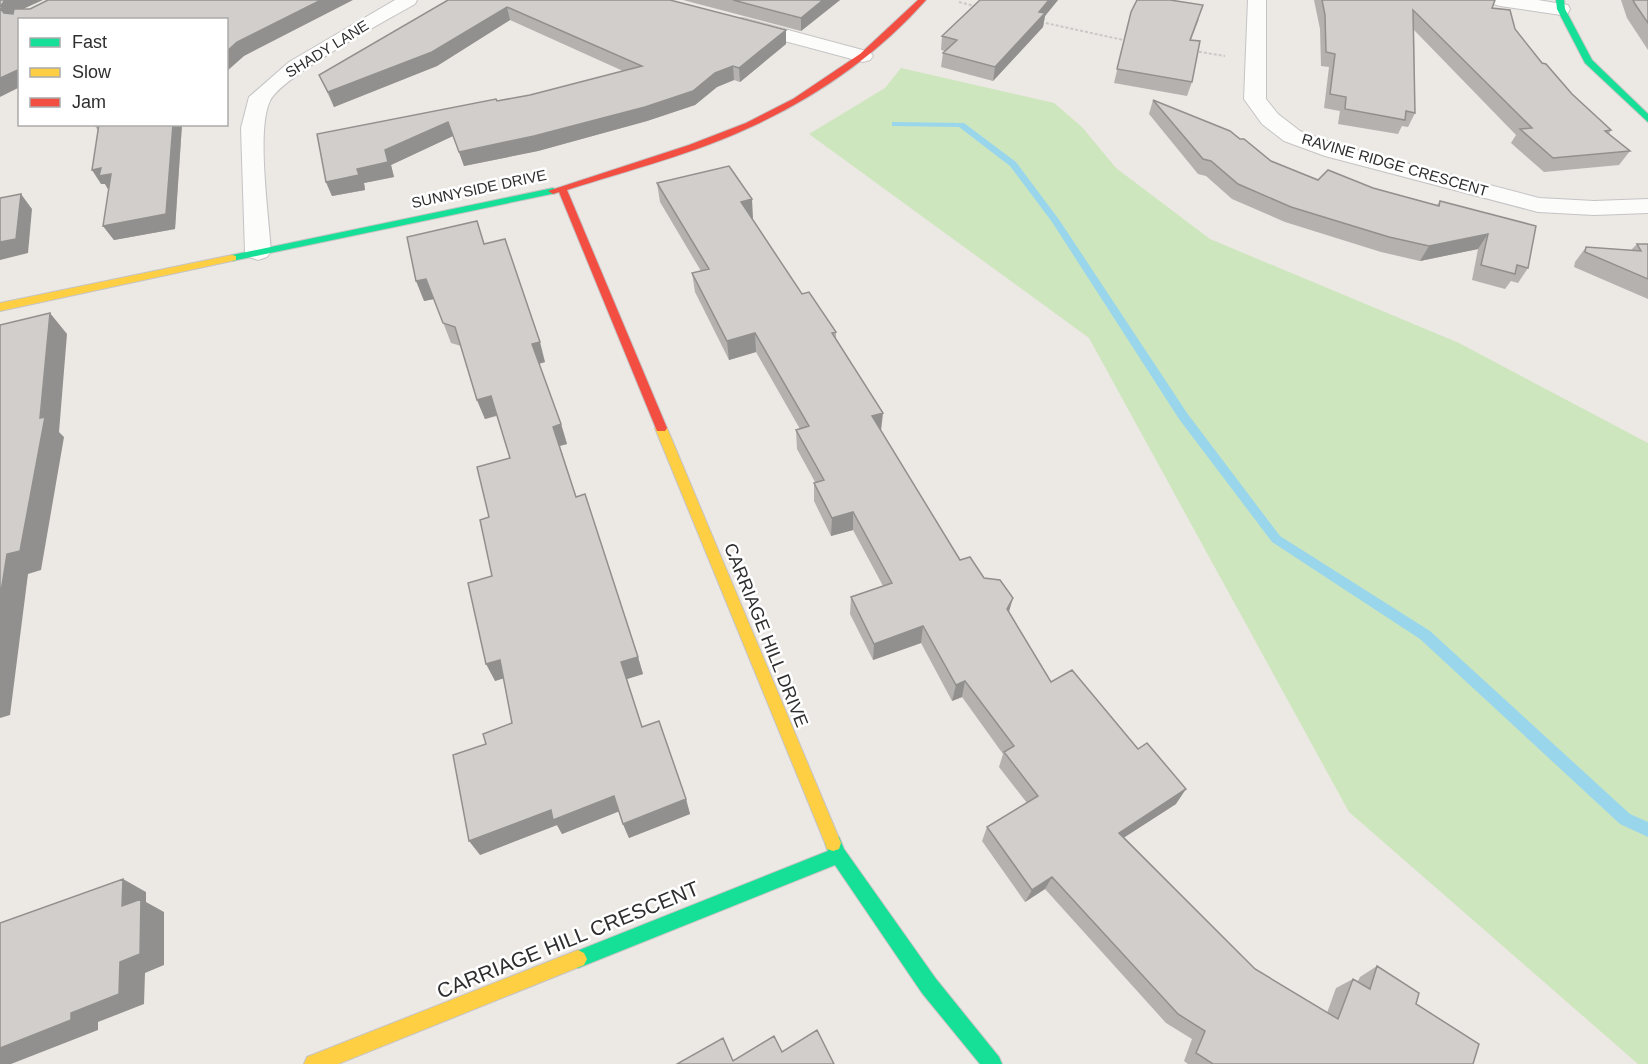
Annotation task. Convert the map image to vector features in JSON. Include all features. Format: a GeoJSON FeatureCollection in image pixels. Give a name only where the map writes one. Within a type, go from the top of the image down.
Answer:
{"type":"FeatureCollection","features":[{"type":"Feature","properties":{"kind":"street","name":"SHADY LANE"},"geometry":{"type":"LineString","coordinates":[[258,252],[252,128],[260,97],[296,66],[408,0]]}},
{"type":"Feature","properties":{"kind":"street","name":"SUNNYSIDE DRIVE"},"geometry":{"type":"LineString","coordinates":[[0,307],[562,189],[692,147],[749,125],[796,101],[863,56],[922,0]]}},
{"type":"Feature","properties":{"kind":"street","name":"RAVINE RIDGE CRESCENT"},"geometry":{"type":"LineString","coordinates":[[1257,0],[1255,99],[1270,119],[1292,136],[1333,151],[1538,205],[1594,208],[1648,206]]}},
{"type":"Feature","properties":{"kind":"street"},"geometry":{"type":"LineString","coordinates":[[1500,0],[1561,5],[1588,61],[1648,119]]}},
{"type":"Feature","properties":{"kind":"street"},"geometry":{"type":"LineString","coordinates":[[728,20],[863,56]]}},
{"type":"Feature","properties":{"kind":"street","name":"CARRIAGE HILL DRIVE"},"geometry":{"type":"LineString","coordinates":[[562,189],[838,855],[928,986],[992,1064]]}},
{"type":"Feature","properties":{"kind":"street","name":"CARRIAGE HILL CRESCENT"},"geometry":{"type":"LineString","coordinates":[[314,1064],[838,855]]}},
{"type":"Feature","properties":{"kind":"path"},"geometry":{"type":"LineString","coordinates":[[959,2],[981,8]]}},
{"type":"Feature","properties":{"kind":"path"},"geometry":{"type":"LineString","coordinates":[[1037,21],[1128,41]]}},
{"type":"Feature","properties":{"kind":"path"},"geometry":{"type":"LineString","coordinates":[[1186,50],[1256,61]]}},
{"type":"Feature","properties":{"kind":"green space"},"geometry":{"type":"Polygon","coordinates":[[[901,68],[1054,103],[1082,127],[1116,168],[1210,239],[1459,343],[1648,443],[1648,1064],[1638,1064],[1349,812],[1089,338],[809,134],[885,88],[901,68]]]}},
{"type":"Feature","properties":{"kind":"building"},"geometry":{"type":"Polygon","coordinates":[[[48,0],[321,0],[237,42],[228,50],[228,18],[18,18],[18,70],[0,78],[0,8],[4,13],[13,14],[14,9],[30,9],[48,0]]]}},
{"type":"Feature","properties":{"kind":"building"},"geometry":{"type":"Polygon","coordinates":[[[448,0],[670,0],[786,30],[739,68],[733,66],[715,73],[693,91],[645,107],[534,136],[459,152],[448,122],[385,150],[388,162],[357,169],[359,175],[326,182],[317,134],[496,99],[497,101],[530,95],[642,66],[507,7],[432,52],[328,92],[319,75],[448,0]]]}},
{"type":"Feature","properties":{"kind":"building"},"geometry":{"type":"Polygon","coordinates":[[[733,0],[823,0],[801,18],[733,0]]]}},
{"type":"Feature","properties":{"kind":"building"},"geometry":{"type":"Polygon","coordinates":[[[980,0],[1049,0],[1039,12],[1045,13],[995,67],[943,53],[957,40],[942,36],[980,0]]]}},
{"type":"Feature","properties":{"kind":"building"},"geometry":{"type":"Polygon","coordinates":[[[1137,0],[1170,0],[1203,5],[1190,40],[1200,41],[1192,82],[1117,69],[1131,12],[1137,0]]]}},
{"type":"Feature","properties":{"kind":"building"},"geometry":{"type":"Polygon","coordinates":[[[1322,0],[1495,0],[1492,8],[1510,10],[1515,29],[1542,63],[1546,64],[1572,94],[1611,130],[1605,131],[1630,151],[1553,158],[1520,129],[1532,128],[1413,10],[1415,113],[1406,111],[1405,120],[1345,109],[1346,97],[1330,94],[1335,54],[1326,52],[1325,15],[1322,0]]]}},
{"type":"Feature","properties":{"kind":"building"},"geometry":{"type":"Polygon","coordinates":[[[1633,0],[1648,0],[1648,23],[1635,4],[1633,0]]]}},
{"type":"Feature","properties":{"kind":"building"},"geometry":{"type":"Polygon","coordinates":[[[1153,100],[1230,131],[1240,139],[1244,139],[1271,161],[1318,180],[1328,170],[1373,188],[1439,206],[1440,201],[1536,226],[1528,268],[1517,265],[1515,274],[1481,265],[1488,234],[1429,246],[1389,237],[1291,207],[1238,184],[1211,161],[1203,159],[1153,100]]]}},
{"type":"Feature","properties":{"kind":"building"},"geometry":{"type":"Polygon","coordinates":[[[99,126],[173,126],[166,214],[103,226],[111,174],[99,176],[101,168],[92,170],[99,126]]]}},
{"type":"Feature","properties":{"kind":"building"},"geometry":{"type":"Polygon","coordinates":[[[729,166],[752,199],[741,202],[802,294],[809,292],[836,332],[832,333],[883,413],[872,416],[960,560],[970,557],[984,578],[1000,580],[1013,598],[1007,609],[1051,682],[1072,670],[1138,749],[1147,743],[1186,789],[1119,833],[1255,969],[1338,1019],[1353,979],[1370,989],[1377,966],[1419,993],[1416,1004],[1479,1044],[1473,1064],[1213,1064],[1196,1053],[1205,1031],[1178,1014],[1052,877],[1032,890],[987,827],[1038,796],[1004,752],[1014,746],[965,681],[956,685],[923,626],[874,644],[851,597],[892,583],[853,512],[832,518],[814,483],[824,480],[796,430],[809,426],[755,333],[727,341],[692,273],[709,269],[657,183],[729,166]]]}},
{"type":"Feature","properties":{"kind":"building"},"geometry":{"type":"Polygon","coordinates":[[[21,194],[16,239],[0,242],[0,198],[21,194]]]}},
{"type":"Feature","properties":{"kind":"building"},"geometry":{"type":"Polygon","coordinates":[[[477,221],[484,244],[505,239],[540,342],[532,344],[561,424],[553,427],[576,497],[585,494],[638,657],[621,662],[642,727],[659,721],[686,799],[623,824],[614,796],[553,820],[551,810],[469,841],[453,755],[486,744],[483,734],[512,723],[500,660],[486,664],[468,583],[492,576],[480,520],[489,517],[477,467],[510,458],[491,396],[477,400],[455,327],[443,323],[426,279],[416,281],[407,237],[477,221]]]}},
{"type":"Feature","properties":{"kind":"building"},"geometry":{"type":"Polygon","coordinates":[[[1637,244],[1648,244],[1648,279],[1585,252],[1586,247],[1641,251],[1637,244]]]}},
{"type":"Feature","properties":{"kind":"building"},"geometry":{"type":"Polygon","coordinates":[[[50,313],[40,418],[45,417],[20,551],[7,554],[0,598],[0,325],[50,313]]]}},
{"type":"Feature","properties":{"kind":"building"},"geometry":{"type":"Polygon","coordinates":[[[123,879],[122,906],[141,899],[140,954],[120,962],[119,994],[71,1013],[71,1020],[0,1048],[0,923],[123,879]]]}},
{"type":"Feature","properties":{"kind":"building"},"geometry":{"type":"Polygon","coordinates":[[[817,1030],[834,1064],[677,1064],[723,1038],[733,1061],[774,1036],[782,1052],[817,1030]]]}},
{"type":"Feature","properties":{"kind":"waterway"},"geometry":{"type":"LineString","coordinates":[[895,124],[961,125],[1013,164],[1056,221],[1183,416],[1276,539],[1425,635],[1625,819],[1648,830]]}},
{"type":"Feature","properties":{"kind":"traffic: fast"},"geometry":{"type":"LineString","coordinates":[[1560,0],[1561,9],[1588,61],[1648,119]]}},
{"type":"Feature","properties":{"kind":"traffic: fast"},"geometry":{"type":"LineString","coordinates":[[232,258],[553,191]]}},
{"type":"Feature","properties":{"kind":"traffic: fast"},"geometry":{"type":"LineString","coordinates":[[833,843],[838,855],[929,986],[992,1064]]}},
{"type":"Feature","properties":{"kind":"traffic: fast"},"geometry":{"type":"LineString","coordinates":[[578,959],[838,855]]}},
{"type":"Feature","properties":{"kind":"traffic: slow"},"geometry":{"type":"LineString","coordinates":[[0,307],[232,258]]}},
{"type":"Feature","properties":{"kind":"traffic: slow"},"geometry":{"type":"LineString","coordinates":[[661,428],[833,843]]}},
{"type":"Feature","properties":{"kind":"traffic: slow"},"geometry":{"type":"LineString","coordinates":[[314,1064],[578,959]]}},
{"type":"Feature","properties":{"kind":"traffic: jam"},"geometry":{"type":"LineString","coordinates":[[553,191],[692,147],[749,125],[796,101],[863,56],[922,0]]}},
{"type":"Feature","properties":{"kind":"traffic: jam"},"geometry":{"type":"LineString","coordinates":[[562,189],[661,428]]}}]}
